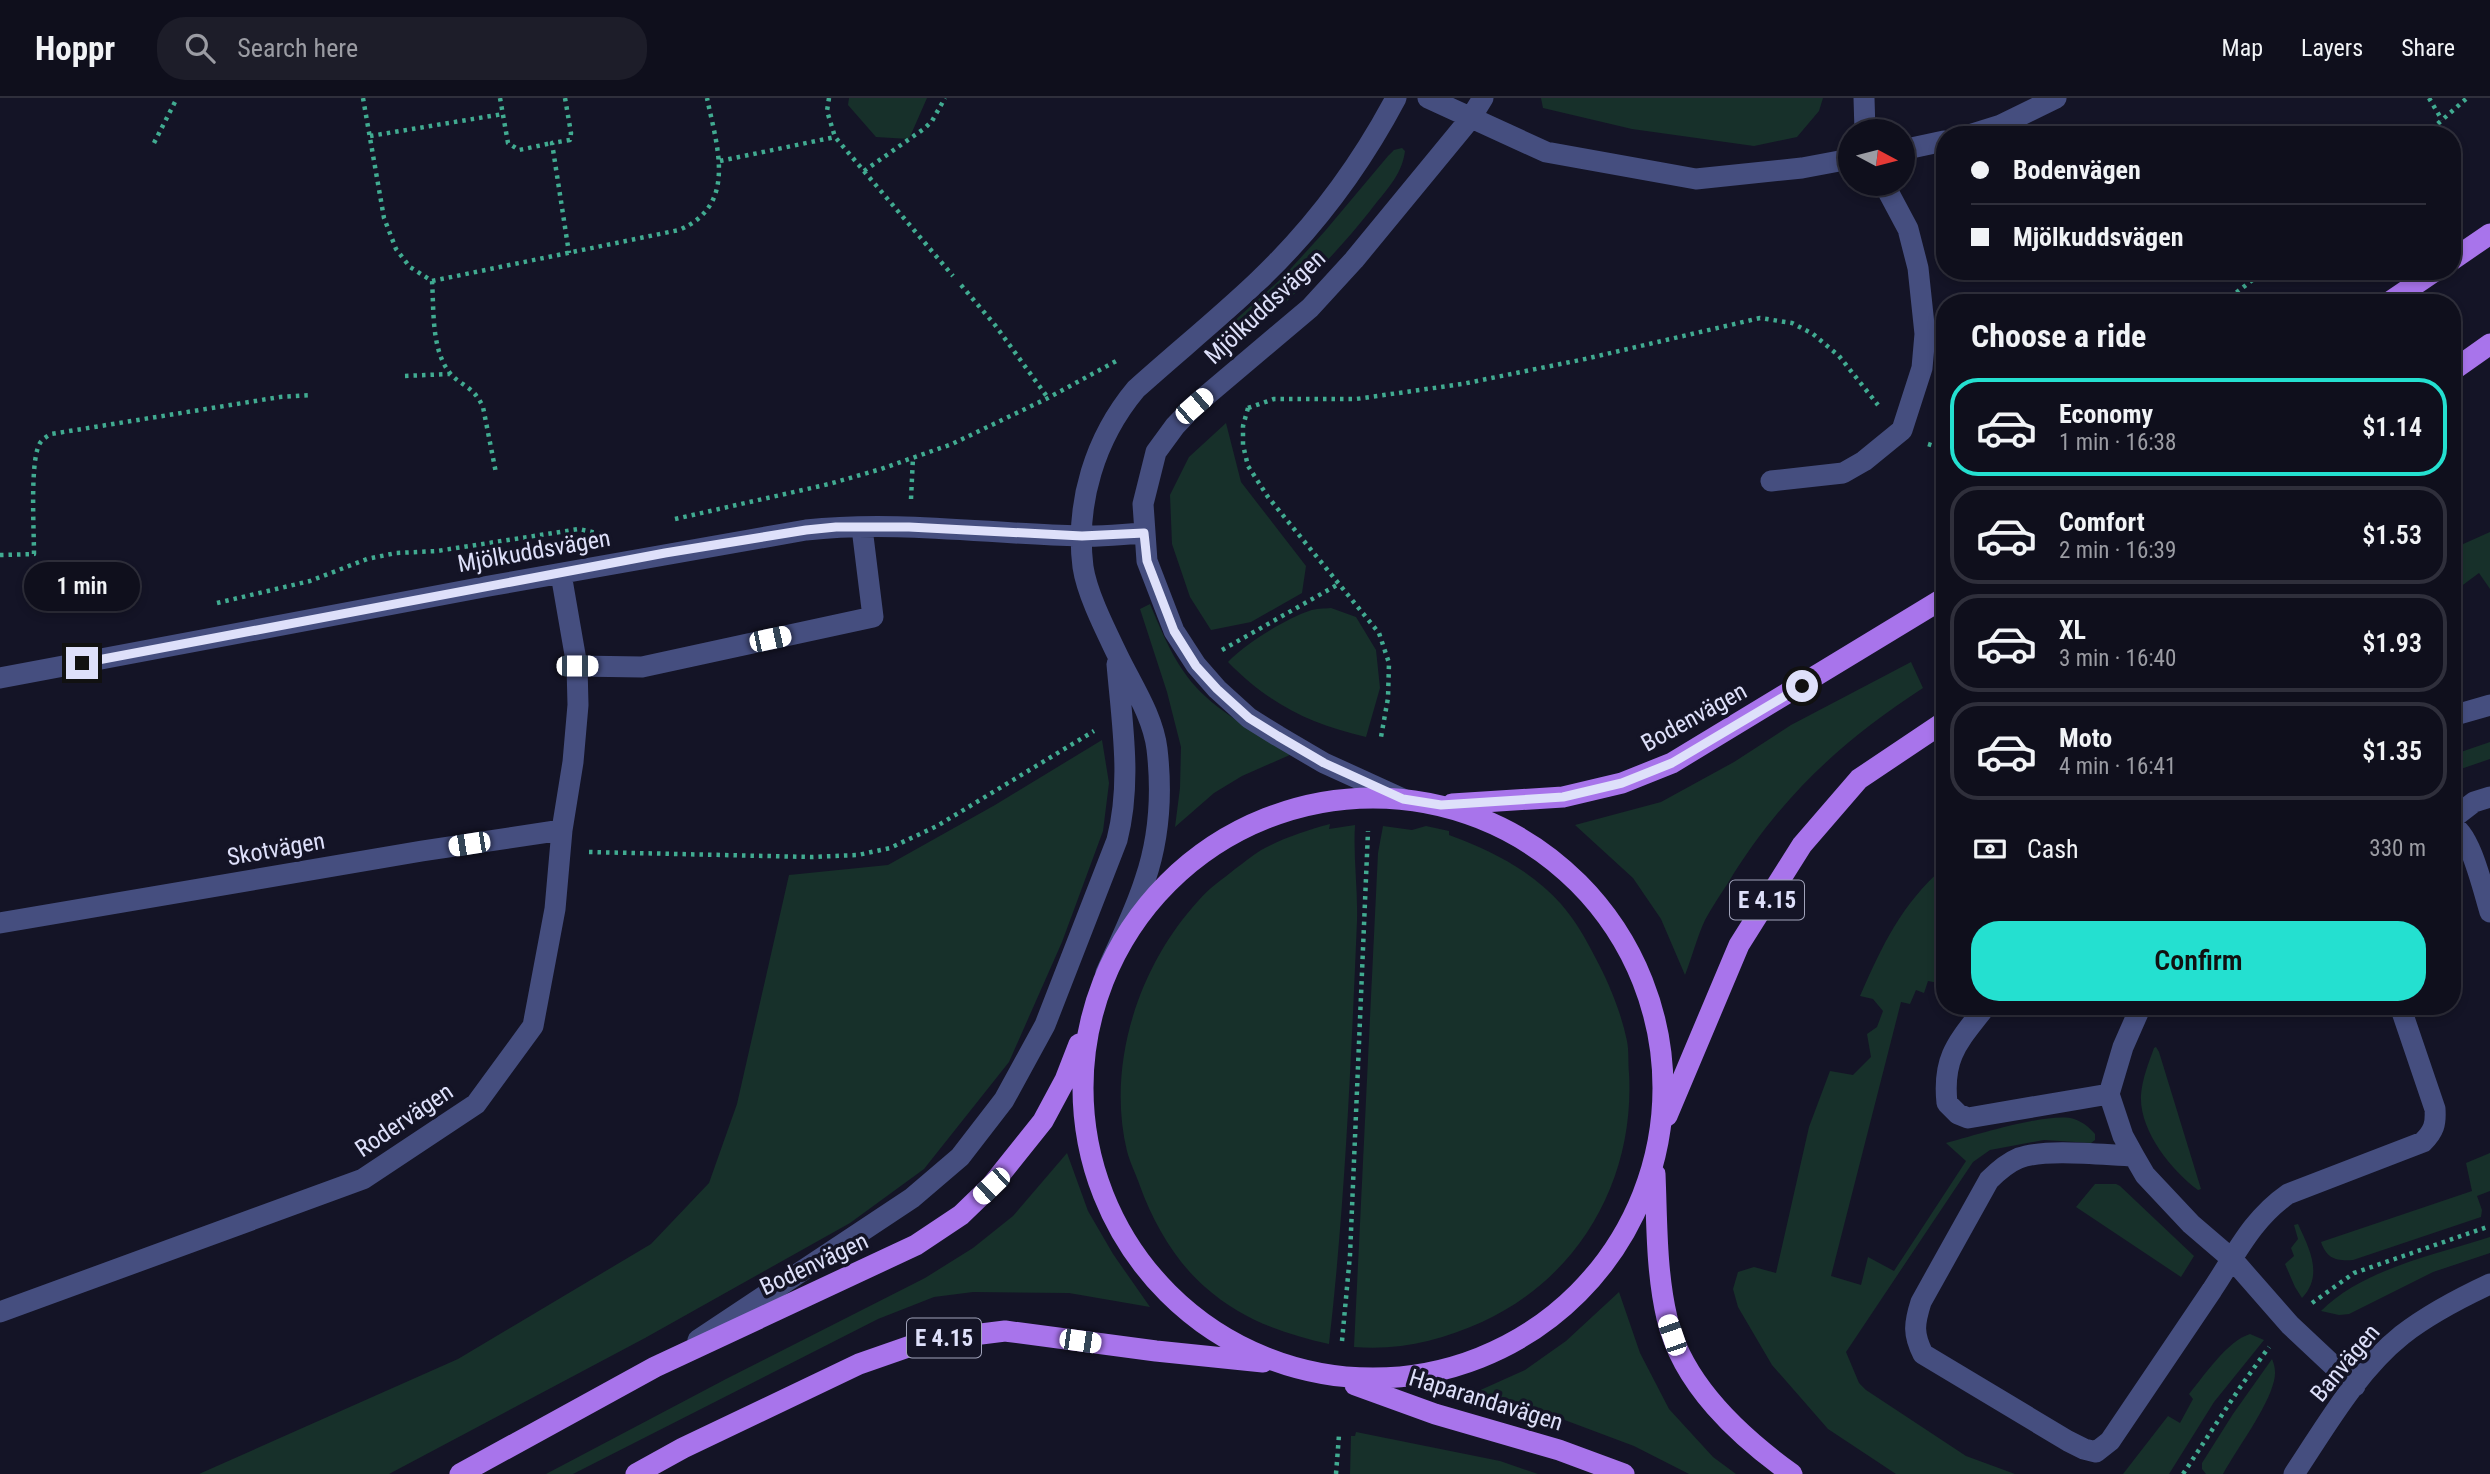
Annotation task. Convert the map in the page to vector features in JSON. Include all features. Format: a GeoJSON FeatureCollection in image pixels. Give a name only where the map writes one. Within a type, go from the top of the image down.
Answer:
{"type":"FeatureCollection","features":[{"type":"Feature","properties":{"kind":"main road"},"geometry":{"type":"LineString","coordinates":[[2461,254],[2490,234]]}},
{"type":"Feature","properties":{"kind":"main road"},"geometry":{"type":"LineString","coordinates":[[2401,294],[2422,280]]}},
{"type":"Feature","properties":{"kind":"main road"},"geometry":{"type":"LineString","coordinates":[[2461,365],[2490,344]]}},
{"type":"Feature","properties":{"kind":"main road","name":"Bodenvägen"},"geometry":{"type":"LineString","coordinates":[[1441,805],[1563,797],[1622,783],[1672,763],[1936,603]]}},
{"type":"Feature","properties":{"kind":"main road","name":"E 4.15"},"geometry":{"type":"LineString","coordinates":[[1660,1131],[1739,945],[1802,845],[1860,779],[1936,727]]}},
{"type":"Feature","properties":{"kind":"main road"},"geometry":{"type":"LineString","coordinates":[[1359,798],[1403,799],[1441,805],[1476,816],[1506,830],[1543,853],[1588,893],[1622,938],[1647,992],[1660,1045],[1663,1085],[1660,1131],[1654,1161],[1637,1211],[1602,1268],[1567,1306],[1522,1339],[1496,1352],[1434,1373],[1378,1379],[1333,1377],[1279,1364],[1222,1337],[1163,1289],[1130,1248],[1107,1205],[1087,1137],[1083,1080],[1089,1028],[1106,973],[1134,924],[1173,877],[1209,849],[1257,822],[1323,802],[1359,798]]}},
{"type":"Feature","properties":{"kind":"main road","name":"Bodenvägen"},"geometry":{"type":"LineString","coordinates":[[460,1474],[655,1367],[916,1245],[961,1215],[991,1186],[1042,1121],[1065,1080],[1096,1001]]}},
{"type":"Feature","properties":{"kind":"main road"},"geometry":{"type":"LineString","coordinates":[[1654,1161],[1660,1271],[1667,1319],[1678,1352],[1702,1392],[1730,1422],[1792,1474]]}},
{"type":"Feature","properties":{"kind":"main road","name":"E 4.15"},"geometry":{"type":"LineString","coordinates":[[636,1474],[682,1448],[859,1364],[925,1341],[1005,1331],[1279,1364]]}},
{"type":"Feature","properties":{"kind":"main road","name":"Haparandavägen"},"geometry":{"type":"LineString","coordinates":[[1333,1377],[1435,1414],[1559,1450],[1624,1474]]}},
{"type":"Feature","properties":{"kind":"street","name":"Mjölkuddsvägen"},"geometry":{"type":"LineString","coordinates":[[1106,973],[1145,880],[1156,834],[1160,792],[1157,747],[1152,724],[1116,652],[1083,569],[1085,497],[1093,466],[1120,408],[1136,389],[1258,281],[1298,239],[1358,163],[1396,98]]}},
{"type":"Feature","properties":{"kind":"street"},"geometry":{"type":"LineString","coordinates":[[1427,98],[1546,152],[1696,179],[1802,168],[1838,161]]}},
{"type":"Feature","properties":{"kind":"street","name":"Mjölkuddsvägen"},"geometry":{"type":"LineString","coordinates":[[1403,799],[1324,763],[1249,718],[1196,666],[1174,631],[1147,561],[1143,503],[1156,452],[1175,426],[1194,406],[1310,308],[1354,260],[1470,119],[1483,98]]}},
{"type":"Feature","properties":{"kind":"street"},"geometry":{"type":"LineString","coordinates":[[1864,98],[1865,119]]}},
{"type":"Feature","properties":{"kind":"street"},"geometry":{"type":"LineString","coordinates":[[1998,126],[2056,98]]}},
{"type":"Feature","properties":{"kind":"street"},"geometry":{"type":"LineString","coordinates":[[1915,147],[1936,143]]}},
{"type":"Feature","properties":{"kind":"street"},"geometry":{"type":"LineString","coordinates":[[1771,481],[1843,473],[1864,461],[1902,430],[1922,368],[1925,334],[1918,268],[1908,229],[1890,196]]}},
{"type":"Feature","properties":{"kind":"street","name":"Mjölkuddsvägen"},"geometry":{"type":"LineString","coordinates":[[0,678],[665,553],[806,530],[836,527],[909,527],[1082,536],[1144,533]]}},
{"type":"Feature","properties":{"kind":"street"},"geometry":{"type":"LineString","coordinates":[[577,666],[642,667],[873,617],[862,528]]}},
{"type":"Feature","properties":{"kind":"street","name":"Rodervägen"},"geometry":{"type":"LineString","coordinates":[[0,1312],[363,1179],[476,1104],[533,1026],[555,909],[562,830],[576,728],[577,666],[561,574]]}},
{"type":"Feature","properties":{"kind":"street"},"geometry":{"type":"LineString","coordinates":[[655,1367],[854,1239],[912,1198],[960,1157],[1004,1100],[1045,1025],[1117,841],[1122,821],[1126,781],[1116,652]]}},
{"type":"Feature","properties":{"kind":"street"},"geometry":{"type":"LineString","coordinates":[[2461,713],[2490,705]]}},
{"type":"Feature","properties":{"kind":"street"},"geometry":{"type":"LineString","coordinates":[[2461,812],[2474,802],[2490,797]]}},
{"type":"Feature","properties":{"kind":"street","name":"Skotvägen"},"geometry":{"type":"LineString","coordinates":[[0,923],[422,850],[562,830]]}},
{"type":"Feature","properties":{"kind":"street"},"geometry":{"type":"LineString","coordinates":[[2461,831],[2466,838],[2490,912]]}},
{"type":"Feature","properties":{"kind":"street"},"geometry":{"type":"LineString","coordinates":[[1979,1015],[1958,1042],[1946,1067],[1944,1082],[1947,1103],[1958,1114],[1968,1118],[2109,1094]]}},
{"type":"Feature","properties":{"kind":"street"},"geometry":{"type":"LineString","coordinates":[[2137,1015],[2123,1047],[2109,1094],[2123,1136],[2145,1175],[2191,1224],[2232,1260],[2290,1325],[2355,1386]]}},
{"type":"Feature","properties":{"kind":"street"},"geometry":{"type":"LineString","coordinates":[[2134,1156],[2041,1154],[2020,1157],[2001,1168],[1989,1180],[1921,1302],[1916,1318],[1915,1338],[1923,1354],[2068,1441],[2096,1452],[2110,1441],[2232,1260],[2253,1224],[2272,1205],[2288,1194],[2423,1142],[2432,1133],[2435,1109],[2403,1015]]}},
{"type":"Feature","properties":{"kind":"street","name":"Banvägen"},"geometry":{"type":"LineString","coordinates":[[2294,1474],[2369,1367],[2402,1335],[2457,1299],[2490,1284]]}},
{"type":"Feature","properties":{"kind":"path"},"geometry":{"type":"LineString","coordinates":[[154,143],[177,98]]}},
{"type":"Feature","properties":{"kind":"path"},"geometry":{"type":"LineString","coordinates":[[363,98],[384,218],[396,249],[410,267],[432,281],[679,230],[692,224],[707,210],[714,198],[719,179],[720,161],[707,98]]}},
{"type":"Feature","properties":{"kind":"path"},"geometry":{"type":"LineString","coordinates":[[500,98],[508,143],[519,149],[570,141],[565,98]]}},
{"type":"Feature","properties":{"kind":"path"},"geometry":{"type":"LineString","coordinates":[[830,98],[827,111],[835,137],[953,276]]}},
{"type":"Feature","properties":{"kind":"path"},"geometry":{"type":"LineString","coordinates":[[864,172],[925,128],[945,98]]}},
{"type":"Feature","properties":{"kind":"path"},"geometry":{"type":"LineString","coordinates":[[2429,98],[2442,120]]}},
{"type":"Feature","properties":{"kind":"path"},"geometry":{"type":"LineString","coordinates":[[2435,126],[2467,98]]}},
{"type":"Feature","properties":{"kind":"path"},"geometry":{"type":"LineString","coordinates":[[370,136],[503,114]]}},
{"type":"Feature","properties":{"kind":"path"},"geometry":{"type":"LineString","coordinates":[[720,161],[835,137]]}},
{"type":"Feature","properties":{"kind":"path"},"geometry":{"type":"LineString","coordinates":[[552,144],[569,253]]}},
{"type":"Feature","properties":{"kind":"path"},"geometry":{"type":"LineString","coordinates":[[2235,294],[2252,280]]}},
{"type":"Feature","properties":{"kind":"path"},"geometry":{"type":"LineString","coordinates":[[432,281],[437,346],[450,374],[472,390],[483,407],[496,473]]}},
{"type":"Feature","properties":{"kind":"path"},"geometry":{"type":"LineString","coordinates":[[961,285],[995,325],[1048,398]]}},
{"type":"Feature","properties":{"kind":"path"},"geometry":{"type":"LineString","coordinates":[[1381,737],[1388,698],[1389,663],[1378,633],[1268,498],[1248,466],[1243,445],[1243,426],[1248,408],[1274,399],[1356,399],[1462,384],[1585,359],[1760,318],[1792,323],[1813,334],[1839,356],[1885,414],[1902,430],[1911,438],[1936,446]]}},
{"type":"Feature","properties":{"kind":"path"},"geometry":{"type":"LineString","coordinates":[[669,520],[829,484],[952,444],[1048,398],[1124,356]]}},
{"type":"Feature","properties":{"kind":"path"},"geometry":{"type":"LineString","coordinates":[[405,376],[450,374]]}},
{"type":"Feature","properties":{"kind":"path"},"geometry":{"type":"LineString","coordinates":[[0,555],[34,554],[35,462],[43,438],[51,434],[311,394]]}},
{"type":"Feature","properties":{"kind":"path"},"geometry":{"type":"LineString","coordinates":[[909,527],[912,457]]}},
{"type":"Feature","properties":{"kind":"path"},"geometry":{"type":"LineString","coordinates":[[216,603],[310,581],[367,559],[396,553],[436,551],[579,529],[610,533]]}},
{"type":"Feature","properties":{"kind":"path"},"geometry":{"type":"LineString","coordinates":[[1216,653],[1337,585]]}},
{"type":"Feature","properties":{"kind":"path"},"geometry":{"type":"LineString","coordinates":[[562,830],[583,851],[811,857],[858,855],[890,848],[937,826],[1104,725]]}},
{"type":"Feature","properties":{"kind":"path"},"geometry":{"type":"LineString","coordinates":[[1342,1341],[1350,1255],[1368,831]]}},
{"type":"Feature","properties":{"kind":"path"},"geometry":{"type":"LineString","coordinates":[[1336,1474],[1339,1436]]}},
{"type":"Feature","properties":{"kind":"green space"},"geometry":{"type":"Polygon","coordinates":[[[849,98],[927,98],[909,139],[876,137],[848,105],[849,98]]]}},
{"type":"Feature","properties":{"kind":"green space"},"geometry":{"type":"Polygon","coordinates":[[[1541,98],[1823,98],[1819,111],[1797,137],[1754,146],[1632,129],[1543,108],[1541,98]]]}},
{"type":"Feature","properties":{"kind":"green space"},"geometry":{"type":"Polygon","coordinates":[[[1402,148],[1405,151],[1396,176],[1354,231],[1301,287],[1225,356],[1212,341],[1283,277],[1388,156],[1394,150],[1402,148]]]}},
{"type":"Feature","properties":{"kind":"green space"},"geometry":{"type":"Polygon","coordinates":[[[1226,423],[1241,482],[1306,566],[1302,593],[1251,622],[1211,630],[1190,597],[1172,544],[1170,495],[1189,457],[1226,423]]]}},
{"type":"Feature","properties":{"kind":"green space"},"geometry":{"type":"Polygon","coordinates":[[[2490,532],[2490,589],[2479,573],[2461,586],[2461,545],[2490,532]]]}},
{"type":"Feature","properties":{"kind":"green space"},"geometry":{"type":"Polygon","coordinates":[[[1150,604],[1174,656],[1194,685],[1219,708],[1292,754],[1242,776],[1214,793],[1175,827],[1181,747],[1167,692],[1140,609],[1150,604]]]}},
{"type":"Feature","properties":{"kind":"green space"},"geometry":{"type":"Polygon","coordinates":[[[1331,608],[1356,617],[1376,650],[1380,688],[1366,737],[1327,726],[1291,710],[1259,690],[1228,662],[1277,626],[1312,610],[1331,608]]]}},
{"type":"Feature","properties":{"kind":"green space"},"geometry":{"type":"Polygon","coordinates":[[[1911,662],[1923,688],[1838,751],[1768,825],[1708,915],[1685,975],[1661,919],[1633,878],[1575,825],[1661,802],[1734,762],[1791,725],[1911,662]]]}},
{"type":"Feature","properties":{"kind":"green space"},"geometry":{"type":"Polygon","coordinates":[[[1102,740],[1109,783],[1103,831],[1062,942],[1009,1062],[924,1169],[850,1223],[645,1338],[389,1474],[199,1474],[458,1359],[651,1244],[709,1183],[737,1104],[789,875],[888,865],[995,805],[1102,740]]]}},
{"type":"Feature","properties":{"kind":"green space"},"geometry":{"type":"Polygon","coordinates":[[[2490,742],[2490,759],[2461,769],[2461,752],[2490,742]]]}},
{"type":"Feature","properties":{"kind":"green space"},"geometry":{"type":"Polygon","coordinates":[[[1330,824],[1329,829],[1355,825],[1357,909],[1347,1133],[1329,1344],[1263,1324],[1233,1308],[1205,1287],[1184,1265],[1158,1227],[1130,1160],[1122,1118],[1121,1084],[1125,1050],[1144,985],[1159,954],[1178,926],[1207,892],[1258,852],[1289,837],[1330,824]]]}},
{"type":"Feature","properties":{"kind":"green space"},"geometry":{"type":"Polygon","coordinates":[[[1383,826],[1412,830],[1426,826],[1449,831],[1449,835],[1495,854],[1523,871],[1561,904],[1592,950],[1610,987],[1627,1041],[1629,1073],[1628,1112],[1622,1150],[1611,1187],[1595,1220],[1573,1251],[1547,1279],[1517,1303],[1467,1328],[1420,1343],[1371,1348],[1354,1347],[1378,853],[1383,826]]]}},
{"type":"Feature","properties":{"kind":"green space"},"geometry":{"type":"Polygon","coordinates":[[[1936,874],[1936,982],[1928,981],[1924,993],[1916,990],[1910,1004],[1901,1002],[1831,1276],[1861,1285],[1868,1257],[1894,1271],[1966,1161],[1946,1143],[2048,1118],[2074,1119],[2093,1131],[2095,1140],[2091,1143],[2044,1140],[1990,1150],[1973,1162],[1846,1352],[1859,1383],[1866,1390],[1966,1456],[2015,1474],[1896,1474],[1828,1429],[1772,1365],[1738,1307],[1733,1289],[1738,1272],[1754,1267],[1776,1273],[1809,1127],[1830,1071],[1853,1075],[1871,1057],[1867,1034],[1877,1027],[1883,1011],[1873,999],[1860,996],[1895,926],[1936,874]]]}},
{"type":"Feature","properties":{"kind":"green space"},"geometry":{"type":"Polygon","coordinates":[[[2156,1047],[2201,1189],[2198,1190],[2177,1172],[2159,1148],[2145,1122],[2141,1095],[2144,1077],[2156,1047]]]}},
{"type":"Feature","properties":{"kind":"green space"},"geometry":{"type":"Polygon","coordinates":[[[1067,1153],[1088,1211],[1113,1254],[1150,1307],[1069,1293],[973,1292],[934,1297],[878,1319],[573,1474],[546,1474],[925,1278],[973,1248],[1013,1216],[1067,1153]]]}},
{"type":"Feature","properties":{"kind":"green space"},"geometry":{"type":"Polygon","coordinates":[[[2490,1153],[2490,1191],[2477,1196],[2482,1210],[2481,1217],[2353,1260],[2333,1258],[2323,1248],[2321,1242],[2472,1191],[2466,1163],[2490,1153]]]}},
{"type":"Feature","properties":{"kind":"green space"},"geometry":{"type":"Polygon","coordinates":[[[2095,1184],[2120,1186],[2194,1256],[2181,1277],[2076,1207],[2095,1184]]]}},
{"type":"Feature","properties":{"kind":"green space"},"geometry":{"type":"Polygon","coordinates":[[[2298,1224],[2310,1252],[2313,1271],[2309,1289],[2302,1298],[2285,1264],[2294,1256],[2291,1248],[2298,1239],[2294,1225],[2298,1224]]]}},
{"type":"Feature","properties":{"kind":"green space"},"geometry":{"type":"Polygon","coordinates":[[[2490,1237],[2490,1253],[2433,1272],[2349,1314],[2321,1311],[2338,1296],[2378,1274],[2490,1237]]]}},
{"type":"Feature","properties":{"kind":"green space"},"geometry":{"type":"Polygon","coordinates":[[[1619,1292],[1640,1353],[1669,1409],[1713,1457],[1736,1474],[1689,1474],[1634,1446],[1546,1413],[1476,1392],[1525,1370],[1566,1341],[1619,1292]]]}},
{"type":"Feature","properties":{"kind":"green space"},"geometry":{"type":"Polygon","coordinates":[[[2250,1334],[2264,1340],[2214,1402],[2169,1474],[2123,1474],[2168,1416],[2180,1423],[2193,1399],[2189,1394],[2225,1351],[2250,1334]]]}},
{"type":"Feature","properties":{"kind":"green space"},"geometry":{"type":"Polygon","coordinates":[[[2272,1359],[2274,1381],[2259,1416],[2223,1474],[2206,1474],[2202,1463],[2272,1359]]]}},
{"type":"Feature","properties":{"kind":"green space"},"geometry":{"type":"Polygon","coordinates":[[[1356,1432],[1500,1461],[1538,1474],[1350,1474],[1351,1436],[1355,1436],[1356,1432]]]}},
{"type":"Feature","properties":{"kind":"route"},"geometry":{"type":"LineString","coordinates":[[82,663],[665,553],[806,530],[836,527],[909,527],[1082,536],[1144,533],[1147,561],[1174,631],[1196,666],[1217,689],[1249,718],[1278,736],[1324,763],[1403,799],[1441,805],[1563,797],[1622,783],[1672,763],[1802,686]]}}]}
